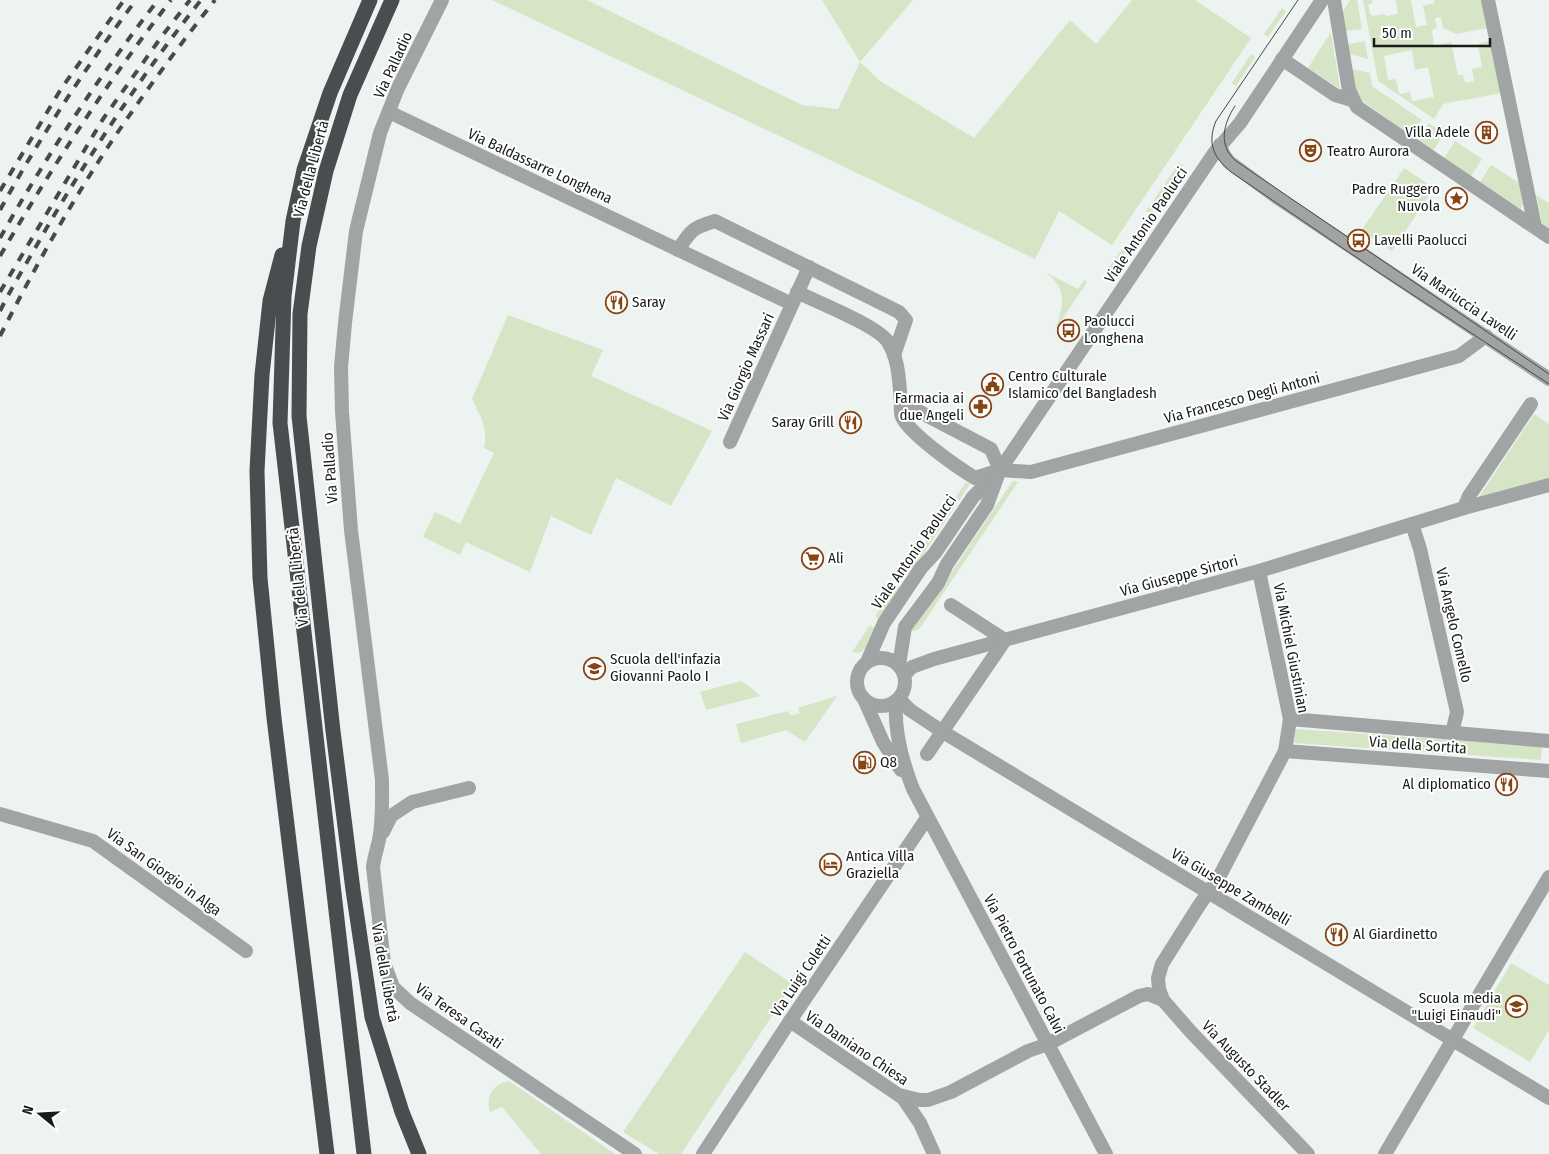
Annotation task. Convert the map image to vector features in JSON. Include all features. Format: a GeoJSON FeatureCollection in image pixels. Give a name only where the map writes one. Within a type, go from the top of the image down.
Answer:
{"type":"FeatureCollection","features":[{"type":"Feature","properties":{"kind":"highway","name":"Via della Libertà"},"geometry":{"type":"LineString","coordinates":[[293,221],[304,170],[330,93],[370,0]]}},
{"type":"Feature","properties":{"kind":"highway","name":"Via della Libertà"},"geometry":{"type":"LineString","coordinates":[[392,0],[350,94],[326,171],[309,246],[300,314],[299,416],[334,740],[353,890],[372,1016],[402,1112],[419,1154]]}},
{"type":"Feature","properties":{"kind":"highway"},"geometry":{"type":"LineString","coordinates":[[293,221],[275,276],[270,301],[262,375],[257,471],[260,569],[265,635],[327,1154]]}},
{"type":"Feature","properties":{"kind":"highway"},"geometry":{"type":"LineString","coordinates":[[293,221],[284,296],[280,423],[364,1154]]}},
{"type":"Feature","properties":{"kind":"street","name":"Via Palladio"},"geometry":{"type":"LineString","coordinates":[[379,840],[382,780],[351,530],[342,412],[341,367],[356,231],[380,133],[403,79],[442,0]]}},
{"type":"Feature","properties":{"kind":"street","name":"Viale Antonio Paolucci"},"geometry":{"type":"LineString","coordinates":[[867,662],[884,623],[920,568],[935,553],[973,497],[1000,470],[1220,145],[1240,122],[1322,0]]}},
{"type":"Feature","properties":{"kind":"street"},"geometry":{"type":"LineString","coordinates":[[1334,0],[1349,90],[1352,100],[1357,107],[1549,237]]}},
{"type":"Feature","properties":{"kind":"street"},"geometry":{"type":"LineString","coordinates":[[1488,0],[1535,227]]}},
{"type":"Feature","properties":{"kind":"street"},"geometry":{"type":"LineString","coordinates":[[1282,59],[1335,95],[1352,100]]}},
{"type":"Feature","properties":{"kind":"street","name":"Via Baldassarre Longhena"},"geometry":{"type":"LineString","coordinates":[[389,112],[678,250],[875,329],[887,340],[894,355],[902,402],[900,415],[909,427],[953,464],[975,478],[1000,470]]}},
{"type":"Feature","properties":{"kind":"street","name":"Via Mariuccia Lavelli"},"geometry":{"type":"LineString","coordinates":[[1220,145],[1226,158],[1233,166],[1549,379]]}},
{"type":"Feature","properties":{"kind":"street","name":"Via Baldassarre Longhena"},"geometry":{"type":"LineString","coordinates":[[678,250],[685,238],[696,227],[715,221],[899,312],[906,320],[894,355]]}},
{"type":"Feature","properties":{"kind":"street"},"geometry":{"type":"LineString","coordinates":[[794,298],[809,267]]}},
{"type":"Feature","properties":{"kind":"street","name":"Via Giorgio Massari"},"geometry":{"type":"LineString","coordinates":[[730,442],[794,298]]}},
{"type":"Feature","properties":{"kind":"street","name":"Via Francesco Degli Antoni"},"geometry":{"type":"LineString","coordinates":[[1000,470],[1031,472],[1459,356],[1486,336]]}},
{"type":"Feature","properties":{"kind":"street"},"geometry":{"type":"LineString","coordinates":[[902,402],[991,449],[1000,470]]}},
{"type":"Feature","properties":{"kind":"street"},"geometry":{"type":"LineString","coordinates":[[1464,508],[1469,496],[1531,404]]}},
{"type":"Feature","properties":{"kind":"street","name":"Viale Antonio Paolucci"},"geometry":{"type":"LineString","coordinates":[[902,670],[905,627],[938,583],[947,564],[987,505],[1000,470]]}},
{"type":"Feature","properties":{"kind":"street","name":"Via Giuseppe Sirtori"},"geometry":{"type":"LineString","coordinates":[[902,670],[924,662],[1259,571],[1464,508],[1548,488]]}},
{"type":"Feature","properties":{"kind":"street","name":"Via Angelo Comello"},"geometry":{"type":"LineString","coordinates":[[1412,524],[1420,549],[1457,712],[1452,733]]}},
{"type":"Feature","properties":{"kind":"street","name":"Via Michiel Giustinian"},"geometry":{"type":"LineString","coordinates":[[1163,1000],[1158,978],[1162,964],[1218,879],[1285,751],[1290,719],[1259,571]]}},
{"type":"Feature","properties":{"kind":"street"},"geometry":{"type":"LineString","coordinates":[[927,754],[1005,640],[951,605]]}},
{"type":"Feature","properties":{"kind":"street"},"geometry":{"type":"LineString","coordinates":[[882,658],[889,659],[902,670],[905,686],[897,701],[881,706],[871,704],[864,699],[858,690],[857,682],[860,671],[867,662],[882,658]]}},
{"type":"Feature","properties":{"kind":"street","name":"Via Pietro Fortunato Calvi"},"geometry":{"type":"LineString","coordinates":[[864,699],[883,742],[913,789]]}},
{"type":"Feature","properties":{"kind":"street","name":"Via Giuseppe Zambelli"},"geometry":{"type":"LineString","coordinates":[[897,701],[943,732],[1549,1098]]}},
{"type":"Feature","properties":{"kind":"street","name":"Via Pietro Fortunato Calvi"},"geometry":{"type":"LineString","coordinates":[[897,701],[895,713],[899,745],[905,769],[913,789],[1106,1154]]}},
{"type":"Feature","properties":{"kind":"street","name":"Via della Sortita"},"geometry":{"type":"LineString","coordinates":[[1290,719],[1549,741]]}},
{"type":"Feature","properties":{"kind":"street","name":"Via della Sortita"},"geometry":{"type":"LineString","coordinates":[[1285,751],[1549,771]]}},
{"type":"Feature","properties":{"kind":"street"},"geometry":{"type":"LineString","coordinates":[[379,840],[391,816],[412,802],[469,788]]}},
{"type":"Feature","properties":{"kind":"street","name":"Via San Giorgio in Alga"},"geometry":{"type":"LineString","coordinates":[[0,814],[94,841],[246,951]]}},
{"type":"Feature","properties":{"kind":"street","name":"Via Luigi Coletti"},"geometry":{"type":"LineString","coordinates":[[703,1154],[927,818]]}},
{"type":"Feature","properties":{"kind":"street","name":"Via Teresa Casati"},"geometry":{"type":"LineString","coordinates":[[379,840],[373,867],[375,895],[384,963],[393,988],[434,1020],[635,1154]]}},
{"type":"Feature","properties":{"kind":"street"},"geometry":{"type":"LineString","coordinates":[[1384,1154],[1549,877]]}},
{"type":"Feature","properties":{"kind":"street"},"geometry":{"type":"LineString","coordinates":[[899,1095],[919,1100],[943,1095],[1028,1051],[1048,1044],[1139,996],[1148,994],[1163,1000]]}},
{"type":"Feature","properties":{"kind":"street","name":"Via Augusto Stadler"},"geometry":{"type":"LineString","coordinates":[[1163,1000],[1190,1031],[1308,1154]]}},
{"type":"Feature","properties":{"kind":"street","name":"Via Damiano Chiesa"},"geometry":{"type":"LineString","coordinates":[[790,1021],[899,1095],[914,1113],[934,1154]]}},
{"type":"Feature","properties":{"kind":"green space"},"geometry":{"type":"Polygon","coordinates":[[[492,0],[587,0],[802,105],[838,109],[860,62],[880,81],[974,138],[1070,20],[1096,44],[1132,0],[1195,0],[1251,38],[1112,245],[1059,211],[1035,259],[492,0]]]}},
{"type":"Feature","properties":{"kind":"green space"},"geometry":{"type":"Polygon","coordinates":[[[822,0],[913,0],[860,62],[822,0]]]}},
{"type":"Feature","properties":{"kind":"green space"},"geometry":{"type":"Polygon","coordinates":[[[1350,0],[1357,0],[1362,29],[1345,31],[1342,13],[1350,0]]]}},
{"type":"Feature","properties":{"kind":"green space"},"geometry":{"type":"Polygon","coordinates":[[[1363,0],[1372,0],[1373,2],[1368,5],[1372,16],[1385,14],[1386,16],[1398,14],[1396,0],[1411,0],[1416,27],[1427,25],[1423,6],[1434,3],[1434,0],[1482,0],[1488,28],[1456,34],[1443,28],[1441,17],[1435,18],[1437,28],[1432,30],[1434,46],[1451,42],[1458,75],[1463,75],[1465,83],[1474,81],[1472,69],[1482,67],[1478,44],[1490,41],[1501,93],[1443,104],[1434,119],[1378,81],[1363,0]],[[1412,50],[1384,56],[1388,80],[1396,79],[1399,94],[1410,92],[1412,101],[1434,97],[1428,67],[1415,70],[1412,50]]]}},
{"type":"Feature","properties":{"kind":"green space"},"geometry":{"type":"Polygon","coordinates":[[[1282,8],[1286,11],[1268,37],[1264,34],[1282,8]]]}},
{"type":"Feature","properties":{"kind":"green space"},"geometry":{"type":"Polygon","coordinates":[[[1331,32],[1340,89],[1308,68],[1331,32]]]}},
{"type":"Feature","properties":{"kind":"green space"},"geometry":{"type":"Polygon","coordinates":[[[1365,41],[1368,59],[1349,54],[1348,44],[1365,41]]]}},
{"type":"Feature","properties":{"kind":"green space"},"geometry":{"type":"Polygon","coordinates":[[[1251,54],[1255,57],[1236,86],[1232,83],[1251,54]]]}},
{"type":"Feature","properties":{"kind":"green space"},"geometry":{"type":"Polygon","coordinates":[[[1352,69],[1370,73],[1372,86],[1422,120],[1411,135],[1359,99],[1356,93],[1352,69]]]}},
{"type":"Feature","properties":{"kind":"green space"},"geometry":{"type":"Polygon","coordinates":[[[1429,123],[1444,134],[1433,151],[1418,141],[1429,123]]]}},
{"type":"Feature","properties":{"kind":"green space"},"geometry":{"type":"Polygon","coordinates":[[[1455,141],[1482,159],[1471,176],[1444,158],[1455,141]]]}},
{"type":"Feature","properties":{"kind":"green space"},"geometry":{"type":"Polygon","coordinates":[[[1179,163],[1183,166],[1150,214],[1146,211],[1179,163]]]}},
{"type":"Feature","properties":{"kind":"green space"},"geometry":{"type":"Polygon","coordinates":[[[1491,165],[1521,184],[1523,204],[1521,209],[1480,182],[1491,165]]]}},
{"type":"Feature","properties":{"kind":"green space"},"geometry":{"type":"Polygon","coordinates":[[[1404,168],[1434,188],[1392,251],[1361,231],[1404,168]]]}},
{"type":"Feature","properties":{"kind":"green space"},"geometry":{"type":"Polygon","coordinates":[[[1536,195],[1549,203],[1549,228],[1542,223],[1536,195]]]}},
{"type":"Feature","properties":{"kind":"green space"},"geometry":{"type":"Polygon","coordinates":[[[1122,249],[1126,251],[1111,273],[1107,270],[1122,249]]]}},
{"type":"Feature","properties":{"kind":"green space"},"geometry":{"type":"Polygon","coordinates":[[[1045,272],[1078,289],[1084,280],[1087,282],[1055,330],[1062,305],[1061,291],[1058,285],[1045,272]]]}},
{"type":"Feature","properties":{"kind":"green space"},"geometry":{"type":"Polygon","coordinates":[[[508,315],[603,350],[591,376],[712,431],[671,506],[616,478],[591,535],[551,516],[530,572],[466,542],[460,555],[423,537],[435,512],[460,524],[494,453],[484,448],[484,428],[472,399],[508,315]]]}},
{"type":"Feature","properties":{"kind":"green space"},"geometry":{"type":"Polygon","coordinates":[[[1534,414],[1549,424],[1549,478],[1479,497],[1534,414]]]}},
{"type":"Feature","properties":{"kind":"green space"},"geometry":{"type":"Polygon","coordinates":[[[966,482],[970,484],[914,568],[910,565],[966,482]]]}},
{"type":"Feature","properties":{"kind":"green space"},"geometry":{"type":"Polygon","coordinates":[[[1012,482],[1018,482],[920,628],[915,631],[909,631],[927,609],[1012,482]]]}},
{"type":"Feature","properties":{"kind":"green space"},"geometry":{"type":"Polygon","coordinates":[[[897,585],[901,588],[879,619],[875,616],[897,585]]]}},
{"type":"Feature","properties":{"kind":"green space"},"geometry":{"type":"Polygon","coordinates":[[[870,625],[875,629],[865,649],[859,653],[852,652],[870,625]]]}},
{"type":"Feature","properties":{"kind":"green space"},"geometry":{"type":"Polygon","coordinates":[[[741,681],[760,696],[706,710],[700,692],[741,681]]]}},
{"type":"Feature","properties":{"kind":"green space"},"geometry":{"type":"Polygon","coordinates":[[[837,696],[805,742],[786,730],[741,743],[736,724],[788,711],[791,716],[800,713],[798,708],[837,696]]]}},
{"type":"Feature","properties":{"kind":"green space"},"geometry":{"type":"Polygon","coordinates":[[[1295,729],[1542,746],[1541,760],[1294,743],[1295,729]]]}},
{"type":"Feature","properties":{"kind":"green space"},"geometry":{"type":"Polygon","coordinates":[[[745,952],[793,984],[681,1154],[659,1154],[623,1132],[745,952]]]}},
{"type":"Feature","properties":{"kind":"green space","name":"Scuola media \"Luigi Einaudi\""},"geometry":{"type":"Polygon","coordinates":[[[1511,963],[1549,985],[1549,1030],[1530,1062],[1473,1028],[1511,963]]]}},
{"type":"Feature","properties":{"kind":"green space"},"geometry":{"type":"Polygon","coordinates":[[[509,1081],[615,1154],[541,1154],[502,1107],[490,1112],[489,1101],[492,1092],[499,1085],[509,1081]]]}},
{"type":"Feature","properties":{"kind":"tram line"},"geometry":{"type":"LineString","coordinates":[[1298,0],[1216,121],[1212,136],[1213,149],[1216,155],[1231,172],[1372,268],[1549,384]]}},
{"type":"Feature","properties":{"kind":"tram line"},"geometry":{"type":"LineString","coordinates":[[1235,106],[1225,127],[1224,135],[1227,149],[1236,161],[1549,374]]}},
{"type":"Feature","properties":{"kind":"railway"},"geometry":{"type":"LineString","coordinates":[[0,191],[61,89],[124,0]]}},
{"type":"Feature","properties":{"kind":"railway"},"geometry":{"type":"LineString","coordinates":[[0,210],[64,103],[136,0]]}},
{"type":"Feature","properties":{"kind":"railway"},"geometry":{"type":"LineString","coordinates":[[0,238],[36,176],[75,116],[115,57],[158,0]]}},
{"type":"Feature","properties":{"kind":"railway"},"geometry":{"type":"LineString","coordinates":[[0,256],[81,125],[171,0]]}},
{"type":"Feature","properties":{"kind":"railway"},"geometry":{"type":"LineString","coordinates":[[0,292],[103,119],[190,0]]}},
{"type":"Feature","properties":{"kind":"railway"},"geometry":{"type":"LineString","coordinates":[[0,311],[46,229],[101,140],[139,83],[201,0]]}},
{"type":"Feature","properties":{"kind":"railway"},"geometry":{"type":"LineString","coordinates":[[0,336],[87,179],[131,113],[215,0]]}},
{"type":"Feature","properties":{"kind":"place","name":"Villa Adele"},"geometry":{"type":"Point","coordinates":[1486,132]}},
{"type":"Feature","properties":{"kind":"place","name":"Teatro Aurora"},"geometry":{"type":"Point","coordinates":[1311,151]}},
{"type":"Feature","properties":{"kind":"place","name":"Padre Ruggero Nuvola"},"geometry":{"type":"Point","coordinates":[1456,198]}},
{"type":"Feature","properties":{"kind":"place","name":"Lavelli Paolucci"},"geometry":{"type":"Point","coordinates":[1358,240]}},
{"type":"Feature","properties":{"kind":"place","name":"Saray"},"geometry":{"type":"Point","coordinates":[616,302]}},
{"type":"Feature","properties":{"kind":"place","name":"Paolucci Longhena"},"geometry":{"type":"Point","coordinates":[1068,330]}},
{"type":"Feature","properties":{"kind":"place","name":"Centro Culturale Islamico del Bangladesh"},"geometry":{"type":"Point","coordinates":[992,385]}},
{"type":"Feature","properties":{"kind":"place","name":"Farmacia ai due Angeli"},"geometry":{"type":"Point","coordinates":[980,407]}},
{"type":"Feature","properties":{"kind":"place","name":"Saray Grill"},"geometry":{"type":"Point","coordinates":[850,422]}},
{"type":"Feature","properties":{"kind":"place","name":"Ali"},"geometry":{"type":"Point","coordinates":[812,558]}},
{"type":"Feature","properties":{"kind":"place","name":"Scuola dell'infazia Giovanni Paolo I"},"geometry":{"type":"Point","coordinates":[594,668]}},
{"type":"Feature","properties":{"kind":"place","name":"Q8"},"geometry":{"type":"Point","coordinates":[864,762]}},
{"type":"Feature","properties":{"kind":"place","name":"Al diplomatico"},"geometry":{"type":"Point","coordinates":[1507,784]}},
{"type":"Feature","properties":{"kind":"place","name":"Antica Villa Graziella"},"geometry":{"type":"Point","coordinates":[830,865]}},
{"type":"Feature","properties":{"kind":"place","name":"Al Giardinetto"},"geometry":{"type":"Point","coordinates":[1337,934]}},
{"type":"Feature","properties":{"kind":"place","name":"Scuola media \"Luigi Einaudi\""},"geometry":{"type":"Point","coordinates":[1517,1007]}}]}
